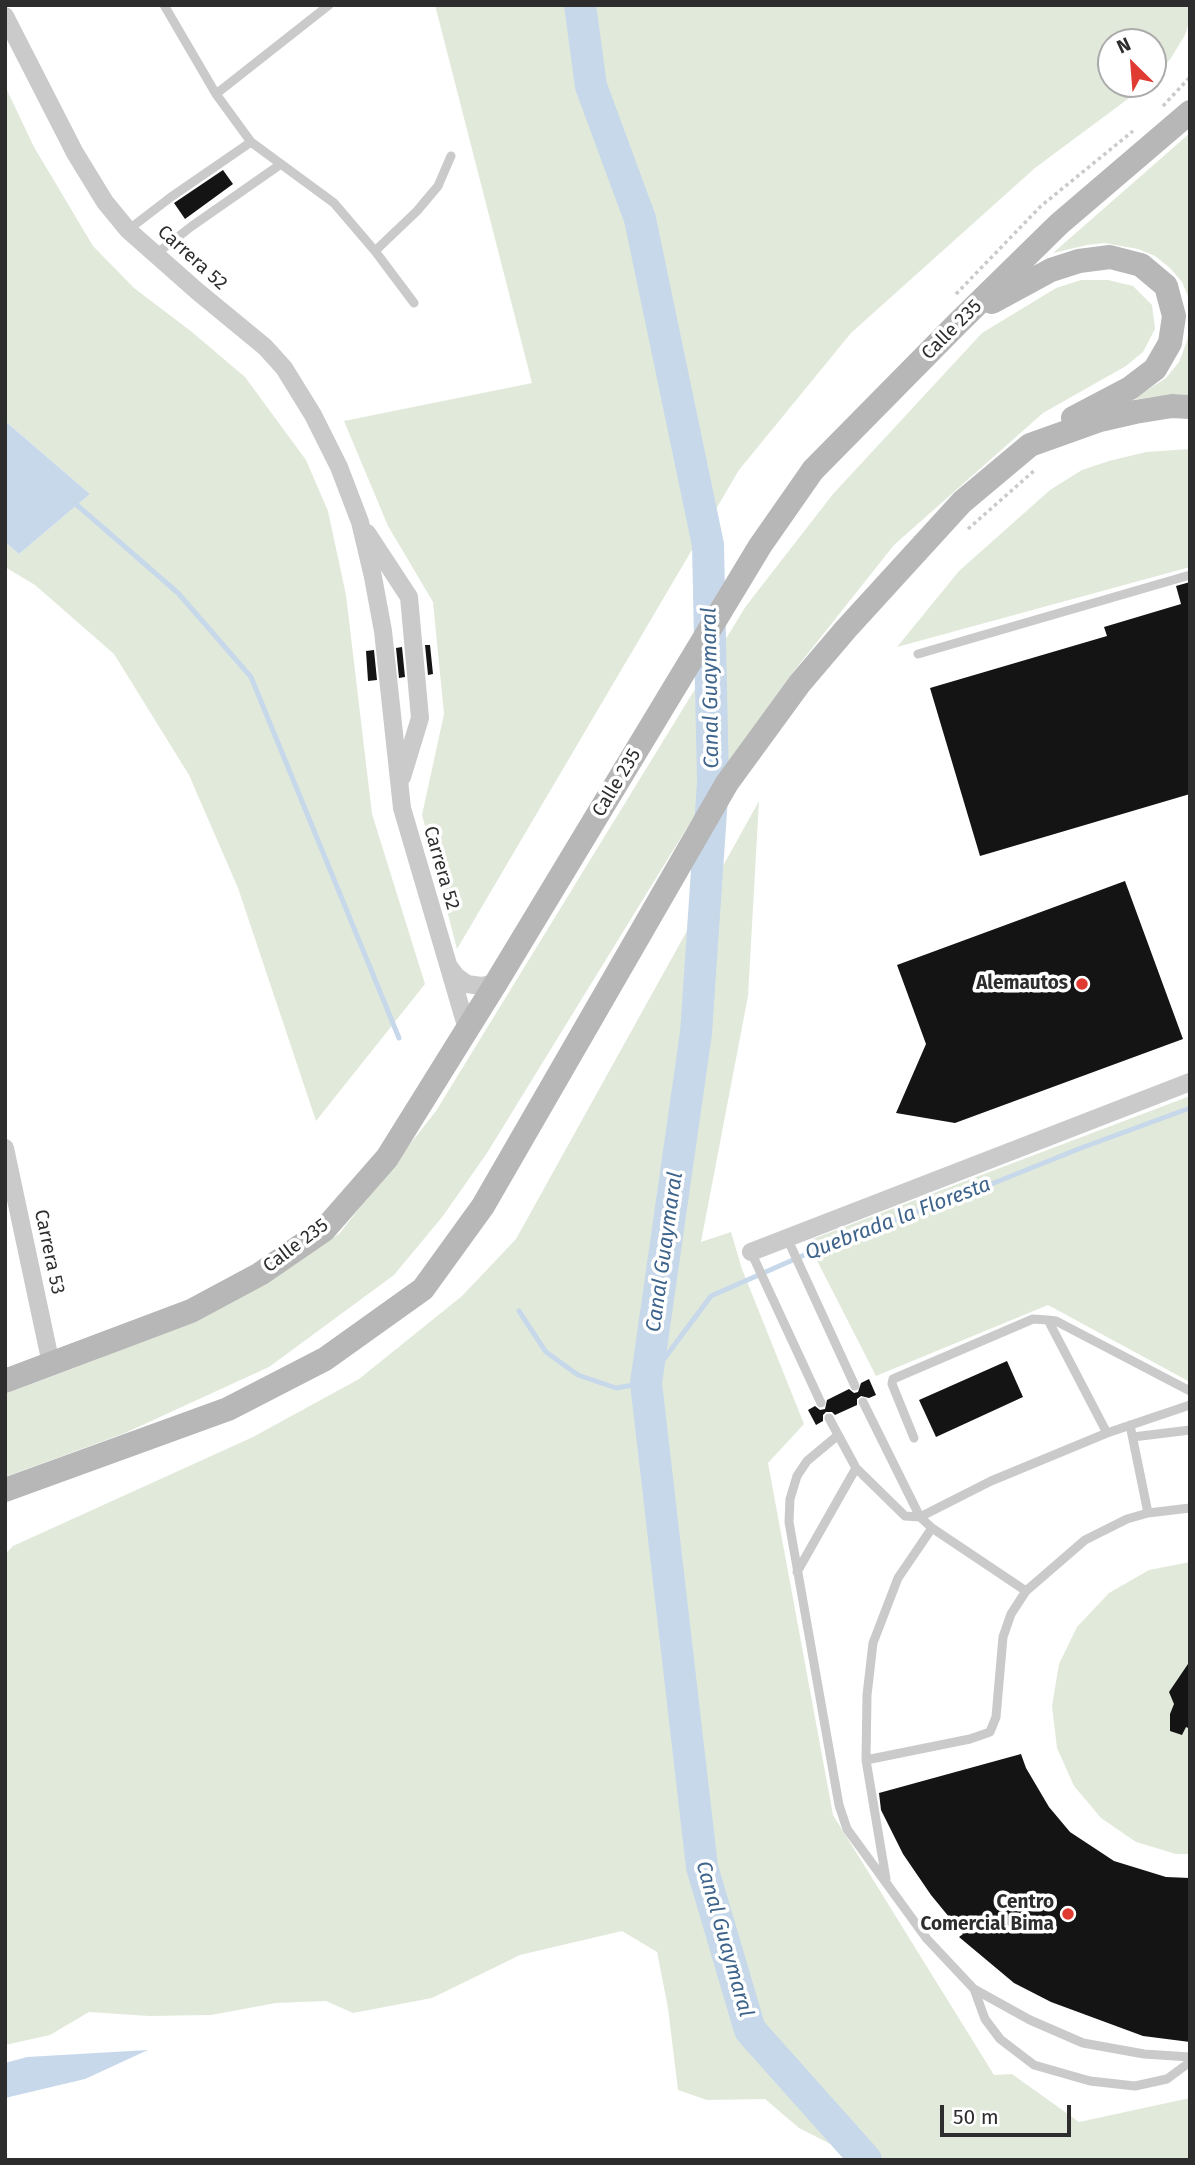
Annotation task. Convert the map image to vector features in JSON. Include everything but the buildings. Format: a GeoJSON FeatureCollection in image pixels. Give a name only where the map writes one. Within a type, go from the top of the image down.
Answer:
{"type":"FeatureCollection","features":[{"type":"Feature","properties":{"kind":"main road","name":"Calle 235"},"geometry":{"type":"LineString","coordinates":[[5,1381],[191,1311],[260,1274],[324,1230],[387,1158],[760,546],[813,470],[1059,224],[1190,112]]}},
{"type":"Feature","properties":{"kind":"main road"},"geometry":{"type":"LineString","coordinates":[[958,323],[1029,281],[1079,261],[1110,257],[1141,265],[1166,286],[1174,316],[1170,343],[1155,369],[1130,388],[1081,412],[1037,454]]}},
{"type":"Feature","properties":{"kind":"main road"},"geometry":{"type":"LineString","coordinates":[[5,1490],[228,1409],[325,1359],[423,1289],[483,1206],[727,783],[800,683],[846,629],[962,502],[1037,454],[1100,420],[1172,406],[1190,407]]}},
{"type":"Feature","properties":{"kind":"street","name":"Carrera 52"},"geometry":{"type":"LineString","coordinates":[[5,16],[75,153],[104,202],[128,230],[219,310],[243,327],[284,368],[313,415],[339,467],[360,522],[383,631],[402,808],[467,1029]]}},
{"type":"Feature","properties":{"kind":"street","name":"Carrera 52"},"geometry":{"type":"LineString","coordinates":[[360,522],[409,597],[420,718],[399,785]]}},
{"type":"Feature","properties":{"kind":"street"},"geometry":{"type":"LineString","coordinates":[[393,722],[396,709],[405,704],[414,707],[420,718]]}},
{"type":"Feature","properties":{"kind":"street"},"geometry":{"type":"LineString","coordinates":[[447,962],[456,976],[467,984],[481,986],[495,983]]}},
{"type":"Feature","properties":{"kind":"street"},"geometry":{"type":"LineString","coordinates":[[751,1252],[1190,1082]]}},
{"type":"Feature","properties":{"kind":"street","name":"Carrera 53"},"geometry":{"type":"LineString","coordinates":[[5,1148],[51,1364]]}},
{"type":"Feature","properties":{"kind":"lane"},"geometry":{"type":"LineString","coordinates":[[164,5],[216,94],[251,142],[334,203],[414,303]]}},
{"type":"Feature","properties":{"kind":"lane"},"geometry":{"type":"LineString","coordinates":[[216,94],[329,5]]}},
{"type":"Feature","properties":{"kind":"lane"},"geometry":{"type":"LineString","coordinates":[[128,230],[251,142]]}},
{"type":"Feature","properties":{"kind":"lane"},"geometry":{"type":"LineString","coordinates":[[375,251],[417,211],[438,186],[451,156]]}},
{"type":"Feature","properties":{"kind":"lane"},"geometry":{"type":"LineString","coordinates":[[156,254],[281,164]]}},
{"type":"Feature","properties":{"kind":"lane"},"geometry":{"type":"LineString","coordinates":[[918,654],[1190,575]]}},
{"type":"Feature","properties":{"kind":"lane"},"geometry":{"type":"LineString","coordinates":[[787,1238],[855,1386]]}},
{"type":"Feature","properties":{"kind":"lane"},"geometry":{"type":"LineString","coordinates":[[751,1252],[821,1403]]}},
{"type":"Feature","properties":{"kind":"lane"},"geometry":{"type":"LineString","coordinates":[[914,1438],[892,1384],[893,1379],[1033,1319],[1056,1321],[1190,1391]]}},
{"type":"Feature","properties":{"kind":"lane"},"geometry":{"type":"LineString","coordinates":[[1048,1320],[1107,1433]]}},
{"type":"Feature","properties":{"kind":"lane"},"geometry":{"type":"LineString","coordinates":[[863,1402],[920,1517],[932,1528],[1026,1591]]}},
{"type":"Feature","properties":{"kind":"lane"},"geometry":{"type":"LineString","coordinates":[[828,1418],[856,1468],[905,1516],[920,1517],[991,1481],[1107,1433],[1190,1405]]}},
{"type":"Feature","properties":{"kind":"lane"},"geometry":{"type":"LineString","coordinates":[[1130,1425],[1148,1513]]}},
{"type":"Feature","properties":{"kind":"lane"},"geometry":{"type":"LineString","coordinates":[[1133,1437],[1190,1430]]}},
{"type":"Feature","properties":{"kind":"lane"},"geometry":{"type":"LineString","coordinates":[[837,1436],[807,1461],[797,1476],[790,1499],[789,1522],[839,1805],[848,1829],[928,1939],[974,1989],[1030,2020],[1083,2043],[1144,2054],[1190,2057]]}},
{"type":"Feature","properties":{"kind":"lane"},"geometry":{"type":"LineString","coordinates":[[797,1572],[856,1468]]}},
{"type":"Feature","properties":{"kind":"lane"},"geometry":{"type":"LineString","coordinates":[[866,1760],[951,1743],[990,1732],[996,1717],[1003,1637],[1011,1614],[1026,1591],[1085,1540],[1127,1519],[1148,1513],[1190,1508]]}},
{"type":"Feature","properties":{"kind":"lane"},"geometry":{"type":"LineString","coordinates":[[887,1885],[866,1760],[867,1695],[873,1643],[898,1578],[932,1528]]}},
{"type":"Feature","properties":{"kind":"lane"},"geometry":{"type":"LineString","coordinates":[[974,1989],[985,2018],[1000,2039],[1034,2065],[1090,2081],[1135,2086],[1167,2079],[1190,2062]]}},
{"type":"Feature","properties":{"kind":"path"},"geometry":{"type":"LineString","coordinates":[[967,530],[1037,454]]}},
{"type":"Feature","properties":{"kind":"green space"},"geometry":{"type":"Polygon","coordinates":[[[435,5],[1190,5],[1190,19],[1185,35],[1167,63],[1167,28],[1097,28],[1097,98],[1129,98],[1035,168],[851,333],[739,470],[457,949],[422,815],[444,714],[433,602],[388,526],[344,421],[532,383],[435,5]]]}},
{"type":"Feature","properties":{"kind":"green space"},"geometry":{"type":"Polygon","coordinates":[[[5,86],[34,147],[93,246],[134,288],[245,377],[306,460],[328,511],[346,595],[372,814],[425,984],[316,1121],[238,888],[189,775],[114,654],[35,585],[5,567],[5,542],[19,554],[90,494],[5,421],[5,86]]]}},
{"type":"Feature","properties":{"kind":"green space"},"geometry":{"type":"Polygon","coordinates":[[[1190,133],[1190,301],[1182,282],[1170,268],[1155,256],[1138,249],[1104,243],[1053,253],[1190,133]]]}},
{"type":"Feature","properties":{"kind":"green space"},"geometry":{"type":"Polygon","coordinates":[[[1081,280],[1108,280],[1133,286],[1152,305],[1155,329],[1143,352],[1126,366],[1043,413],[894,545],[794,671],[725,766],[487,1153],[443,1216],[394,1275],[269,1367],[125,1433],[5,1477],[5,1394],[98,1359],[223,1306],[339,1234],[436,1111],[746,606],[833,494],[982,333],[1056,288],[1081,280]]]}},
{"type":"Feature","properties":{"kind":"green space"},"geometry":{"type":"Polygon","coordinates":[[[1190,325],[1190,395],[1175,394],[1132,400],[1166,378],[1179,362],[1190,325]]]}},
{"type":"Feature","properties":{"kind":"green space"},"geometry":{"type":"Polygon","coordinates":[[[1190,449],[1190,567],[897,647],[959,571],[1050,490],[1082,470],[1109,461],[1146,452],[1190,449]]]}},
{"type":"Feature","properties":{"kind":"green space"},"geometry":{"type":"Polygon","coordinates":[[[759,801],[748,996],[701,1242],[731,1232],[742,1269],[804,1424],[768,1463],[833,1815],[994,2075],[1012,2074],[1079,2122],[1190,2098],[1190,2160],[855,2160],[850,2154],[799,2128],[765,2099],[707,2100],[678,2090],[668,2008],[657,1952],[622,1931],[520,1955],[432,1998],[353,2013],[326,2001],[276,2003],[211,2015],[149,2016],[89,2012],[50,2035],[5,2045],[5,1554],[13,1546],[253,1437],[359,1379],[462,1296],[516,1239],[759,801]]]}},
{"type":"Feature","properties":{"kind":"green space"},"geometry":{"type":"Polygon","coordinates":[[[1190,1096],[1190,1382],[1048,1305],[876,1376],[807,1241],[1190,1096]]]}},
{"type":"Feature","properties":{"kind":"green space"},"geometry":{"type":"Polygon","coordinates":[[[1190,1562],[1190,1854],[1176,1854],[1136,1842],[1101,1818],[1074,1786],[1057,1748],[1052,1706],[1059,1664],[1077,1627],[1109,1593],[1149,1570],[1190,1562]]]}},
{"type":"Feature","properties":{"kind":"water"},"geometry":{"type":"Polygon","coordinates":[[[5,421],[90,494],[19,554],[5,542],[5,421]]]}},
{"type":"Feature","properties":{"kind":"water"},"geometry":{"type":"Polygon","coordinates":[[[148,2050],[85,2079],[5,2098],[5,2063],[27,2057],[148,2050]]]}},
{"type":"Feature","properties":{"kind":"waterway","name":"Canal Guaymaral"},"geometry":{"type":"LineString","coordinates":[[580,5],[591,86],[640,219],[708,545],[713,782],[696,1033],[646,1383],[702,1867],[750,2030],[866,2160]]}},
{"type":"Feature","properties":{"kind":"waterway","name":"Canal Guaymaral"},"geometry":{"type":"LineString","coordinates":[[77,505],[178,593],[251,677],[399,1038]]}},
{"type":"Feature","properties":{"kind":"waterway","name":"Quebrada la Floresta"},"geometry":{"type":"LineString","coordinates":[[519,1311],[546,1352],[578,1375],[616,1388],[646,1383],[711,1296],[836,1241],[1190,1108]]}},
{"type":"Feature","properties":{"kind":"place","name":"Alemautos"},"geometry":{"type":"Point","coordinates":[1082,984]}},
{"type":"Feature","properties":{"kind":"place","name":"Centro Comercial Bima"},"geometry":{"type":"Point","coordinates":[1068,1914]}}]}
